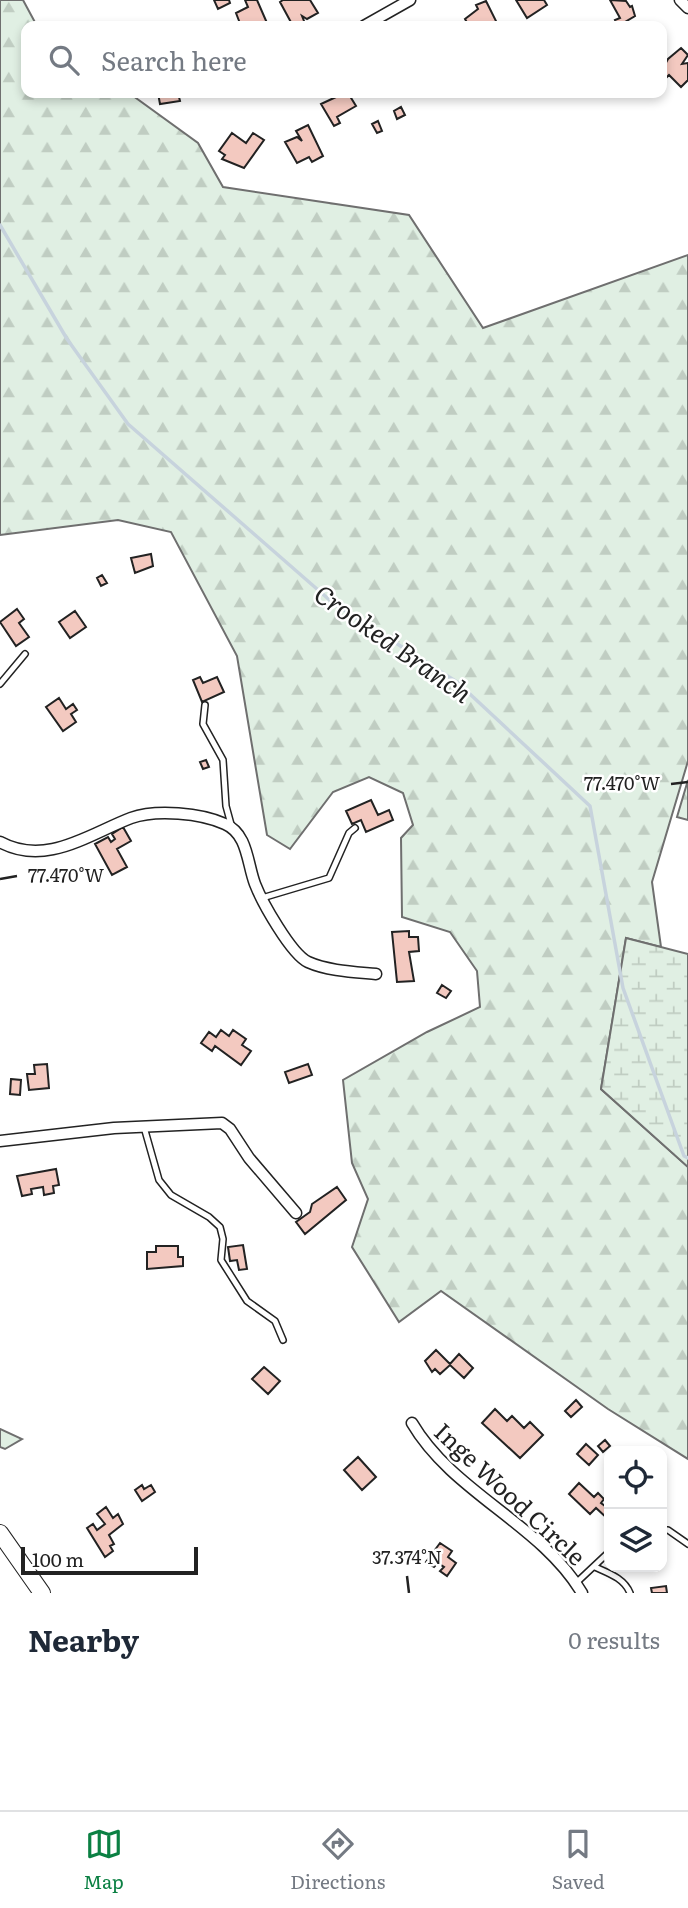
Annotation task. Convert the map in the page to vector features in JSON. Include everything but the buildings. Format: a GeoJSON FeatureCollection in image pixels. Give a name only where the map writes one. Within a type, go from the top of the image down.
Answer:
{"type":"FeatureCollection","features":[{"type":"Feature","properties":{"kind":"street"},"geometry":{"type":"LineString","coordinates":[[373,21],[410,0]]}},
{"type":"Feature","properties":{"kind":"street"},"geometry":{"type":"LineString","coordinates":[[680,0],[688,8]]}},
{"type":"Feature","properties":{"kind":"street"},"geometry":{"type":"LineString","coordinates":[[0,842],[27,850],[63,848],[129,819],[156,813],[224,823],[232,828],[243,842],[262,898],[302,958],[322,967],[376,974]]}},
{"type":"Feature","properties":{"kind":"street"},"geometry":{"type":"LineString","coordinates":[[0,1141],[144,1126],[222,1123],[227,1125],[249,1158],[296,1213]]}},
{"type":"Feature","properties":{"kind":"street","name":"Inge Wood Circle"},"geometry":{"type":"LineString","coordinates":[[412,1423],[437,1457],[563,1567],[579,1588]]}},
{"type":"Feature","properties":{"kind":"street"},"geometry":{"type":"LineString","coordinates":[[0,1532],[42,1593]]}},
{"type":"Feature","properties":{"kind":"lane"},"geometry":{"type":"LineString","coordinates":[[0,684],[25,654]]}},
{"type":"Feature","properties":{"kind":"lane"},"geometry":{"type":"LineString","coordinates":[[205,705],[203,724],[223,760],[226,806],[232,828]]}},
{"type":"Feature","properties":{"kind":"lane"},"geometry":{"type":"LineString","coordinates":[[262,898],[329,878],[349,833],[355,828]]}},
{"type":"Feature","properties":{"kind":"lane"},"geometry":{"type":"LineString","coordinates":[[144,1126],[159,1180],[171,1195],[209,1217],[220,1227],[223,1238],[221,1260],[247,1301],[275,1321],[283,1340]]}},
{"type":"Feature","properties":{"kind":"lane"},"geometry":{"type":"LineString","coordinates":[[667,1530],[688,1544]]}},
{"type":"Feature","properties":{"kind":"lane"},"geometry":{"type":"LineString","coordinates":[[579,1588],[604,1557]]}},
{"type":"Feature","properties":{"kind":"lane"},"geometry":{"type":"LineString","coordinates":[[594,1567],[614,1576],[627,1586],[630,1593]]}},
{"type":"Feature","properties":{"kind":"green space"},"geometry":{"type":"Polygon","coordinates":[[[0,0],[23,0],[34,21],[21,21],[21,98],[136,98],[198,143],[223,187],[409,215],[483,328],[688,255],[688,761],[652,882],[661,947],[626,938],[601,1089],[688,1167],[688,1459],[608,1409],[441,1291],[399,1322],[352,1247],[368,1199],[352,1163],[343,1080],[427,1032],[480,1007],[477,971],[450,932],[402,917],[401,838],[413,825],[403,793],[369,777],[333,792],[290,849],[267,835],[237,656],[171,532],[118,520],[0,535],[0,0]]]}},
{"type":"Feature","properties":{"kind":"green space"},"geometry":{"type":"Polygon","coordinates":[[[688,780],[688,820],[677,817],[688,780]]]}},
{"type":"Feature","properties":{"kind":"green space"},"geometry":{"type":"Polygon","coordinates":[[[626,938],[688,954],[688,1167],[601,1089],[626,938]]]}},
{"type":"Feature","properties":{"kind":"green space"},"geometry":{"type":"Polygon","coordinates":[[[0,1429],[22,1439],[5,1449],[0,1447],[0,1429]]]}},
{"type":"Feature","properties":{"kind":"waterway","name":"Crooked Branch"},"geometry":{"type":"LineString","coordinates":[[0,225],[67,339],[128,424],[333,603],[457,682],[590,806],[623,988],[684,1156],[688,1158]]}}]}
